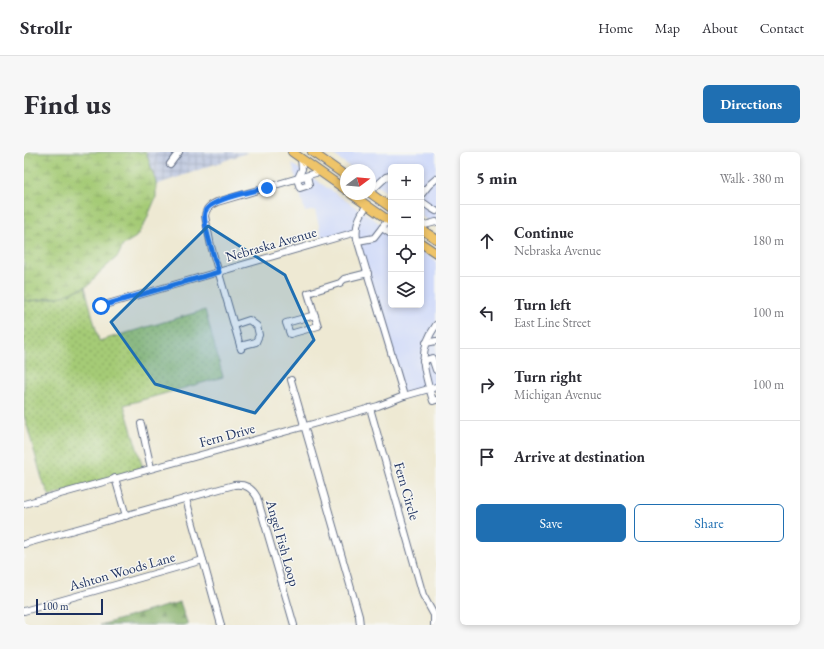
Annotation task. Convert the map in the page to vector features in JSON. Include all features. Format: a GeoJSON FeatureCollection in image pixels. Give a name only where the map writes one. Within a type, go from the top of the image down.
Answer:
{"type":"FeatureCollection","features":[{"type":"Feature","properties":{"kind":"main road"},"geometry":{"type":"LineString","coordinates":[[292,152],[340,186]]}},
{"type":"Feature","properties":{"kind":"main road"},"geometry":{"type":"LineString","coordinates":[[312,152],[340,172]]}},
{"type":"Feature","properties":{"kind":"main road"},"geometry":{"type":"LineString","coordinates":[[320,172],[330,170],[340,173]]}},
{"type":"Feature","properties":{"kind":"main road"},"geometry":{"type":"LineString","coordinates":[[376,197],[388,206]]}},
{"type":"Feature","properties":{"kind":"main road"},"geometry":{"type":"LineString","coordinates":[[360,200],[388,218]]}},
{"type":"Feature","properties":{"kind":"main road"},"geometry":{"type":"LineString","coordinates":[[424,229],[436,239]]}},
{"type":"Feature","properties":{"kind":"main road"},"geometry":{"type":"LineString","coordinates":[[424,245],[431,243],[436,244]]}},
{"type":"Feature","properties":{"kind":"main road"},"geometry":{"type":"LineString","coordinates":[[424,247],[436,253]]}},
{"type":"Feature","properties":{"kind":"street"},"geometry":{"type":"LineString","coordinates":[[170,164],[179,152]]}},
{"type":"Feature","properties":{"kind":"street"},"geometry":{"type":"LineString","coordinates":[[301,158],[302,169],[298,179],[300,188],[309,185],[307,176]]}},
{"type":"Feature","properties":{"kind":"street"},"geometry":{"type":"LineString","coordinates":[[234,325],[249,320],[257,326],[259,336],[256,342],[241,348],[234,325],[219,272],[208,231],[205,216],[207,209],[217,202],[320,172]]}},
{"type":"Feature","properties":{"kind":"street"},"geometry":{"type":"LineString","coordinates":[[376,186],[386,176],[388,176]]}},
{"type":"Feature","properties":{"kind":"street"},"geometry":{"type":"LineString","coordinates":[[424,192],[429,184],[436,179]]}},
{"type":"Feature","properties":{"kind":"street"},"geometry":{"type":"LineString","coordinates":[[424,203],[436,211]]}},
{"type":"Feature","properties":{"kind":"street"},"geometry":{"type":"LineString","coordinates":[[368,206],[358,220],[356,232],[404,396]]}},
{"type":"Feature","properties":{"kind":"street"},"geometry":{"type":"LineString","coordinates":[[358,241],[374,238],[388,221]]}},
{"type":"Feature","properties":{"kind":"street"},"geometry":{"type":"LineString","coordinates":[[424,226],[436,222]]}},
{"type":"Feature","properties":{"kind":"street"},"geometry":{"type":"LineString","coordinates":[[382,228],[388,232]]}},
{"type":"Feature","properties":{"kind":"street","name":"Nebraska Avenue"},"geometry":{"type":"LineString","coordinates":[[101,306],[356,232]]}},
{"type":"Feature","properties":{"kind":"street"},"geometry":{"type":"LineString","coordinates":[[314,315],[286,323],[290,334],[318,326],[308,293],[368,273]]}},
{"type":"Feature","properties":{"kind":"street"},"geometry":{"type":"LineString","coordinates":[[436,325],[426,342],[422,358],[433,387],[433,401],[436,400]]}},
{"type":"Feature","properties":{"kind":"street"},"geometry":{"type":"LineString","coordinates":[[426,342],[436,341]]}},
{"type":"Feature","properties":{"kind":"street"},"geometry":{"type":"LineString","coordinates":[[423,361],[432,358],[436,370]]}},
{"type":"Feature","properties":{"kind":"street"},"geometry":{"type":"LineString","coordinates":[[291,380],[359,616],[360,625]]}},
{"type":"Feature","properties":{"kind":"street","name":"Fern Drive"},"geometry":{"type":"LineString","coordinates":[[24,504],[370,408],[433,387]]}},
{"type":"Feature","properties":{"kind":"street","name":"Fern Circle"},"geometry":{"type":"LineString","coordinates":[[370,408],[423,595],[434,615],[434,625]]}},
{"type":"Feature","properties":{"kind":"street"},"geometry":{"type":"LineString","coordinates":[[141,424],[151,468]]}},
{"type":"Feature","properties":{"kind":"street"},"geometry":{"type":"LineString","coordinates":[[116,478],[126,516]]}},
{"type":"Feature","properties":{"kind":"street","name":"Angel Fish Loop"},"geometry":{"type":"LineString","coordinates":[[24,544],[234,485],[248,486],[257,497],[260,506],[294,625]]}},
{"type":"Feature","properties":{"kind":"street"},"geometry":{"type":"LineString","coordinates":[[186,499],[221,625]]}},
{"type":"Feature","properties":{"kind":"street","name":"Ashton Woods Lane"},"geometry":{"type":"LineString","coordinates":[[24,612],[203,560]]}},
{"type":"Feature","properties":{"kind":"highlighted area"},"geometry":{"type":"Polygon","coordinates":[[[208,226],[285,275],[314,340],[255,413],[155,384],[111,322],[208,226]]]}},
{"type":"Feature","properties":{"kind":"shaded area"},"geometry":{"type":"Polygon","coordinates":[[[146,152],[249,152],[156,185],[146,152]]]}},
{"type":"Feature","properties":{"kind":"shaded area"},"geometry":{"type":"Polygon","coordinates":[[[330,152],[436,152],[436,226],[424,218],[424,164],[388,164],[388,193],[376,185],[376,164],[346,164],[330,152]]]}},
{"type":"Feature","properties":{"kind":"shaded area"},"geometry":{"type":"Polygon","coordinates":[[[292,164],[340,196],[340,200],[345,200],[388,229],[388,308],[424,308],[424,253],[436,261],[436,389],[404,398],[353,238],[347,235],[323,241],[315,210],[305,212],[292,164]]]}},
{"type":"Feature","properties":{"kind":"green space"},"geometry":{"type":"Polygon","coordinates":[[[24,152],[146,152],[156,182],[156,197],[145,223],[136,237],[123,245],[118,256],[98,274],[89,285],[63,296],[30,301],[24,300],[24,152]]]}},
{"type":"Feature","properties":{"kind":"green space"},"geometry":{"type":"Polygon","coordinates":[[[85,287],[99,341],[205,310],[223,377],[124,405],[143,468],[50,496],[43,482],[24,415],[24,300],[32,301],[48,299],[85,287]]]}},
{"type":"Feature","properties":{"kind":"green space"},"geometry":{"type":"Polygon","coordinates":[[[180,602],[188,625],[100,625],[180,602]]]}},
{"type":"Feature","properties":{"kind":"route"},"geometry":{"type":"LineString","coordinates":[[101,306],[219,272],[211,246],[205,212],[209,207],[217,202],[267,188]]}}]}
